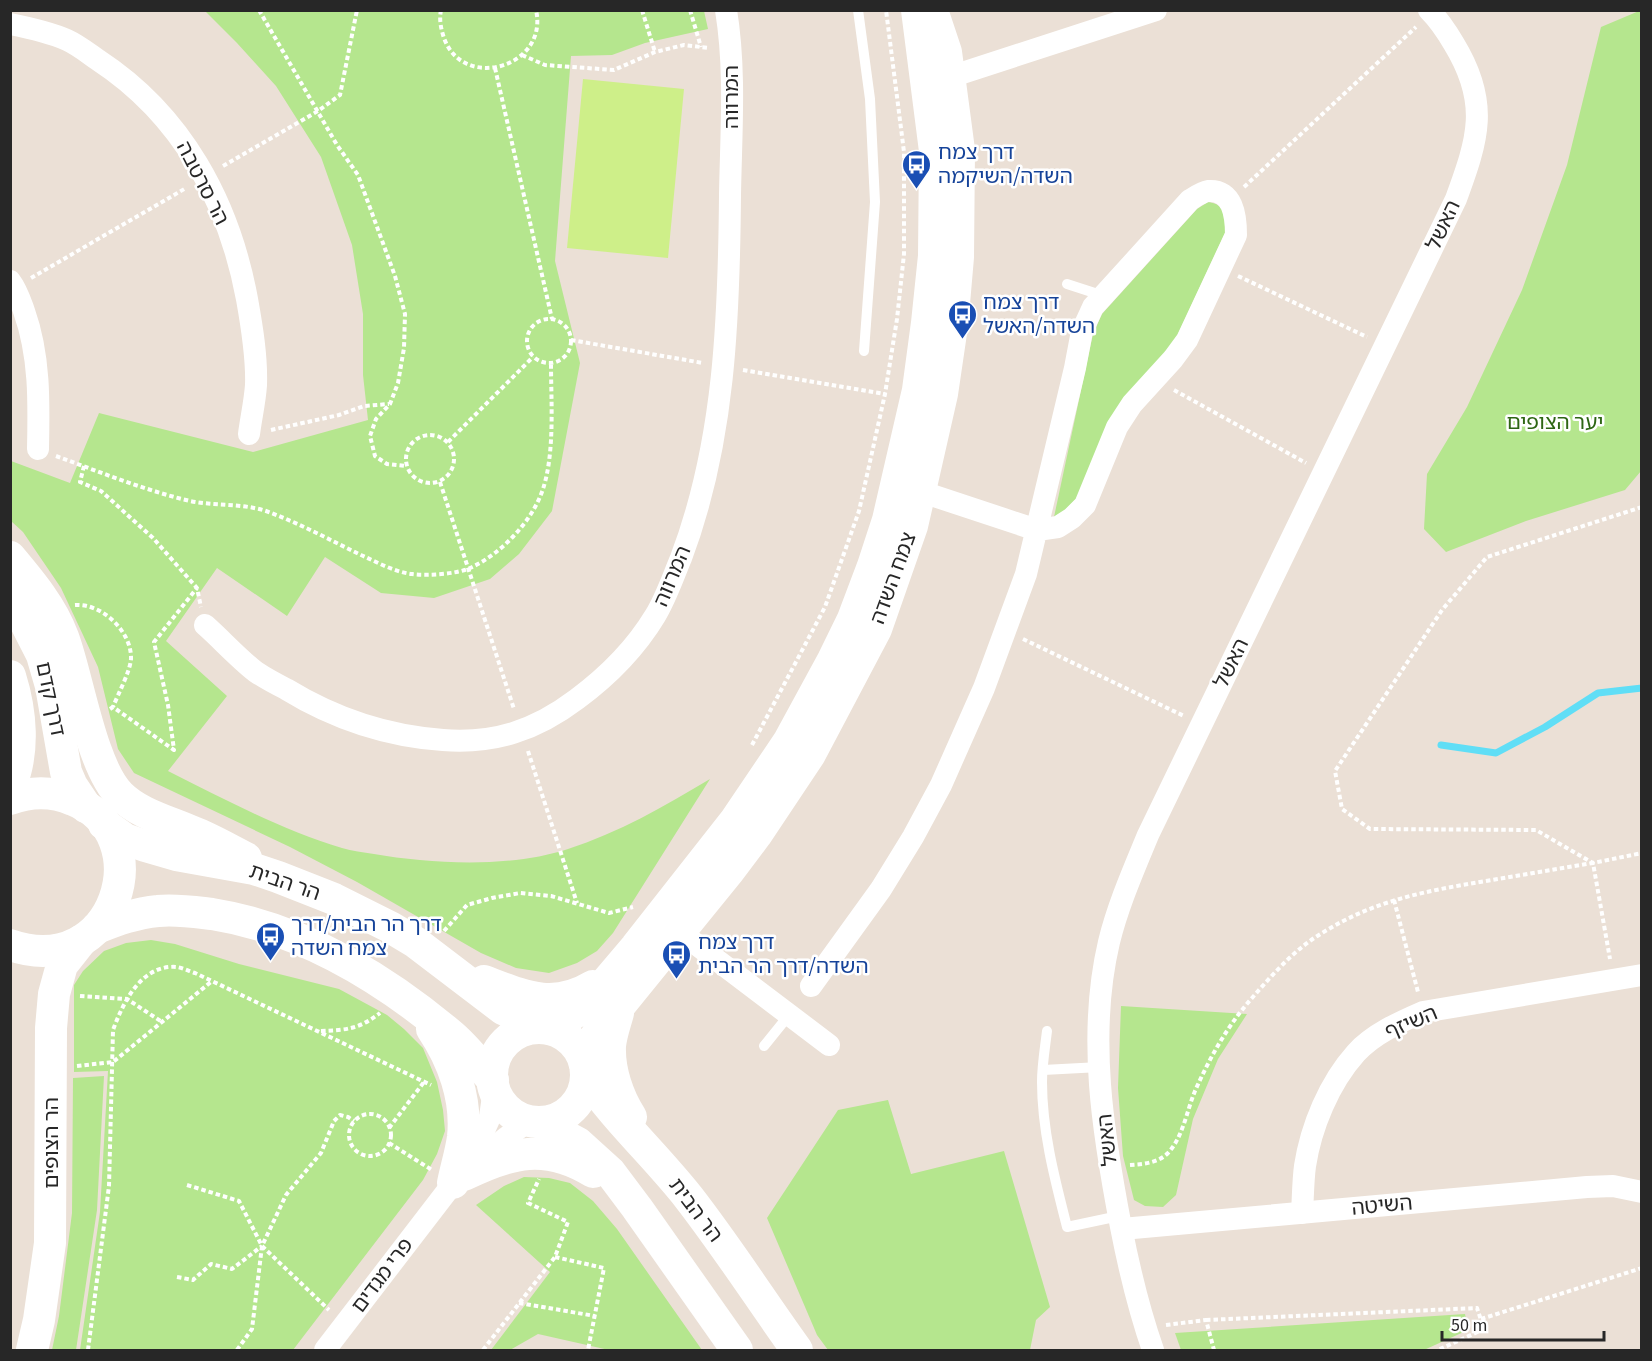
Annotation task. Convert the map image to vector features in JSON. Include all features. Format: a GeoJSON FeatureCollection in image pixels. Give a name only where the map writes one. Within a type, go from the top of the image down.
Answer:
{"type":"FeatureCollection","features":[{"type":"Feature","properties":{"kind":"main road","name":"צמח השדה"},"geometry":{"type":"LineString","coordinates":[[586,1070],[591,1045],[599,1031],[756,835],[810,754],[876,629],[912,526],[908,488],[934,256],[935,151],[917,10]]}},
{"type":"Feature","properties":{"kind":"main road","name":"צמח השדה"},"geometry":{"type":"LineString","coordinates":[[546,1028],[576,1012],[591,1000],[616,971],[729,830],[789,741],[853,619],[888,519],[908,488],[942,394],[952,326],[958,257],[959,150],[946,51],[932,10]]}},
{"type":"Feature","properties":{"kind":"main road"},"geometry":{"type":"LineString","coordinates":[[10,557],[50,610],[100,712],[103,767],[118,794],[148,814],[195,833],[309,888]]}},
{"type":"Feature","properties":{"kind":"main road","name":"דרך קדם"},"geometry":{"type":"LineString","coordinates":[[10,592],[42,655],[51,686],[66,772],[72,786],[114,840],[118,857],[119,887],[112,906],[89,935]]}},
{"type":"Feature","properties":{"kind":"main road","name":"דרך קדם"},"geometry":{"type":"LineString","coordinates":[[10,676],[20,716],[18,760],[10,787]]}},
{"type":"Feature","properties":{"kind":"main road"},"geometry":{"type":"LineString","coordinates":[[10,799],[29,794],[51,793],[71,799],[95,816]]}},
{"type":"Feature","properties":{"kind":"main road","name":"הר הבית"},"geometry":{"type":"LineString","coordinates":[[95,816],[125,839],[145,846],[176,855],[254,869],[309,888],[443,956],[503,1009],[546,1028]]}},
{"type":"Feature","properties":{"kind":"main road"},"geometry":{"type":"LineString","coordinates":[[10,945],[24,950],[45,951],[70,946],[127,916],[159,910],[223,916],[262,926],[314,946],[451,1035],[494,1085]]}},
{"type":"Feature","properties":{"kind":"main road","name":"הר הצופים"},"geometry":{"type":"LineString","coordinates":[[32,1350],[41,1308],[50,1243],[54,994],[62,965],[89,935]]}},
{"type":"Feature","properties":{"kind":"main road"},"geometry":{"type":"LineString","coordinates":[[443,956],[532,998],[552,1000],[571,997],[585,991],[616,971]]}},
{"type":"Feature","properties":{"kind":"main road"},"geometry":{"type":"LineString","coordinates":[[398,1001],[434,1032],[455,1075],[462,1100],[463,1136],[452,1186]]}},
{"type":"Feature","properties":{"kind":"main road"},"geometry":{"type":"LineString","coordinates":[[620,1004],[610,1044],[614,1078],[628,1113],[661,1164]]}},
{"type":"Feature","properties":{"kind":"main road"},"geometry":{"type":"LineString","coordinates":[[546,1028],[559,1032],[573,1041],[579,1048],[586,1070],[582,1096],[570,1111],[556,1119],[535,1121],[524,1119],[509,1111],[502,1104],[492,1073],[495,1057],[504,1043],[527,1029],[546,1028]]}},
{"type":"Feature","properties":{"kind":"main road","name":"הר הבית"},"geometry":{"type":"LineString","coordinates":[[586,1070],[617,1118],[661,1164],[690,1199],[797,1350]]}},
{"type":"Feature","properties":{"kind":"main road"},"geometry":{"type":"LineString","coordinates":[[535,1121],[578,1143],[610,1172],[737,1350]]}},
{"type":"Feature","properties":{"kind":"main road"},"geometry":{"type":"LineString","coordinates":[[452,1186],[485,1165],[518,1154],[533,1152],[567,1158],[582,1165],[637,1208]]}},
{"type":"Feature","properties":{"kind":"street","name":"המרווה"},"geometry":{"type":"LineString","coordinates":[[205,625],[256,672],[333,714],[371,729],[413,738],[452,741],[492,739],[521,732],[544,721],[564,709],[610,673],[634,647],[657,614],[693,525],[704,485],[719,397],[726,331],[729,267],[730,51],[726,10]]}},
{"type":"Feature","properties":{"kind":"street"},"geometry":{"type":"LineString","coordinates":[[950,77],[1116,17],[1156,10]]}},
{"type":"Feature","properties":{"kind":"street","name":"האשל"},"geometry":{"type":"LineString","coordinates":[[1153,1350],[1145,1328],[1108,1166],[1098,1039],[1101,992],[1109,941],[1135,867],[1201,725],[1456,199],[1474,147],[1478,120],[1475,93],[1466,63],[1449,34],[1431,11]]}},
{"type":"Feature","properties":{"kind":"street","name":"הר סרטבה"},"geometry":{"type":"LineString","coordinates":[[10,24],[34,28],[68,41],[123,77],[158,110],[186,145],[217,200],[242,273],[255,351],[256,384],[249,434]]}},
{"type":"Feature","properties":{"kind":"street"},"geometry":{"type":"LineString","coordinates":[[811,986],[881,889],[913,837],[941,785],[964,734],[1006,631],[1026,574],[1037,530],[1082,331],[1093,307],[1190,200],[1206,191],[1221,193],[1230,200],[1236,217],[1236,235],[1187,340],[1132,404],[1117,427],[1085,505],[1072,518],[1058,527],[1037,530],[908,488]]}},
{"type":"Feature","properties":{"kind":"street"},"geometry":{"type":"LineString","coordinates":[[10,281],[15,287],[26,317],[35,351],[39,391],[38,449]]}},
{"type":"Feature","properties":{"kind":"street"},"geometry":{"type":"LineString","coordinates":[[680,932],[829,1045]]}},
{"type":"Feature","properties":{"kind":"street","name":"השיזף"},"geometry":{"type":"LineString","coordinates":[[1302,1213],[1305,1167],[1310,1144],[1329,1094],[1357,1052],[1400,1022],[1423,1012],[1641,975]]}},
{"type":"Feature","properties":{"kind":"street","name":"פרי מגדים"},"geometry":{"type":"LineString","coordinates":[[326,1350],[452,1186],[478,1146],[490,1117],[494,1085]]}},
{"type":"Feature","properties":{"kind":"street","name":"פרי מגדים"},"geometry":{"type":"LineString","coordinates":[[452,1186],[507,1137],[535,1121]]}},
{"type":"Feature","properties":{"kind":"street","name":"השיטה"},"geometry":{"type":"LineString","coordinates":[[1120,1222],[1302,1213],[1587,1187],[1613,1186],[1641,1192]]}},
{"type":"Feature","properties":{"kind":"lane"},"geometry":{"type":"LineString","coordinates":[[858,10],[870,99],[875,202],[864,351]]}},
{"type":"Feature","properties":{"kind":"lane"},"geometry":{"type":"LineString","coordinates":[[1067,284],[1104,296]]}},
{"type":"Feature","properties":{"kind":"lane"},"geometry":{"type":"LineString","coordinates":[[764,1046],[789,1015]]}},
{"type":"Feature","properties":{"kind":"lane"},"geometry":{"type":"LineString","coordinates":[[1047,1031],[1043,1070],[1044,1122],[1053,1174],[1067,1227],[1120,1222]]}},
{"type":"Feature","properties":{"kind":"lane"},"geometry":{"type":"LineString","coordinates":[[1043,1070],[1100,1067]]}},
{"type":"Feature","properties":{"kind":"path"},"geometry":{"type":"LineString","coordinates":[[259,10],[337,145],[358,175],[395,276],[405,314],[404,348],[398,383],[390,404],[376,419],[370,435],[375,456],[387,464],[406,466]]}},
{"type":"Feature","properties":{"kind":"path"},"geometry":{"type":"LineString","coordinates":[[441,10],[441,28],[446,44],[457,57],[471,66],[488,69],[508,65],[522,55],[532,42],[537,26],[536,10]]}},
{"type":"Feature","properties":{"kind":"path"},"geometry":{"type":"LineString","coordinates":[[642,10],[655,52]]}},
{"type":"Feature","properties":{"kind":"path"},"geometry":{"type":"LineString","coordinates":[[690,10],[701,47]]}},
{"type":"Feature","properties":{"kind":"path"},"geometry":{"type":"LineString","coordinates":[[763,741],[753,747],[825,607],[859,511],[885,394],[897,319],[904,254],[904,174],[900,110],[886,10]]}},
{"type":"Feature","properties":{"kind":"path"},"geometry":{"type":"LineString","coordinates":[[1230,200],[1431,11]]}},
{"type":"Feature","properties":{"kind":"path"},"geometry":{"type":"LineString","coordinates":[[522,55],[545,65],[614,70],[655,52],[684,45],[730,51]]}},
{"type":"Feature","properties":{"kind":"path"},"geometry":{"type":"LineString","coordinates":[[495,68],[552,319],[565,327],[571,340],[564,358],[551,363],[539,361],[533,357],[527,343],[528,334],[537,323],[552,319]]}},
{"type":"Feature","properties":{"kind":"path"},"geometry":{"type":"LineString","coordinates":[[1221,268],[1385,346]]}},
{"type":"Feature","properties":{"kind":"path"},"geometry":{"type":"LineString","coordinates":[[448,442],[533,357]]}},
{"type":"Feature","properties":{"kind":"path"},"geometry":{"type":"LineString","coordinates":[[38,449],[170,496],[193,501],[245,505],[266,512],[386,566],[411,574],[436,574],[469,569],[490,556],[516,533],[533,511],[543,490],[549,456],[551,363]]}},
{"type":"Feature","properties":{"kind":"path"},"geometry":{"type":"LineString","coordinates":[[1154,380],[1324,472]]}},
{"type":"Feature","properties":{"kind":"path"},"geometry":{"type":"LineString","coordinates":[[249,434],[339,415],[364,406],[390,404]]}},
{"type":"Feature","properties":{"kind":"path"},"geometry":{"type":"LineString","coordinates":[[432,435],[448,442],[454,462],[447,477],[440,482],[429,484],[414,478],[406,466],[408,449],[420,437],[432,435]]}},
{"type":"Feature","properties":{"kind":"path"},"geometry":{"type":"LineString","coordinates":[[84,466],[80,482],[101,491],[118,506],[153,538],[197,588],[205,625]]}},
{"type":"Feature","properties":{"kind":"path"},"geometry":{"type":"LineString","coordinates":[[440,482],[469,569]]}},
{"type":"Feature","properties":{"kind":"path"},"geometry":{"type":"LineString","coordinates":[[1593,863],[1536,830],[1370,829],[1342,809],[1335,771],[1442,610],[1486,557],[1641,507]]}},
{"type":"Feature","properties":{"kind":"path"},"geometry":{"type":"LineString","coordinates":[[50,610],[79,604],[95,609],[110,618],[122,632],[130,647],[131,661],[100,712],[174,750],[168,705],[154,642],[197,588]]}},
{"type":"Feature","properties":{"kind":"path"},"geometry":{"type":"LineString","coordinates":[[1006,631],[1201,725]]}},
{"type":"Feature","properties":{"kind":"path"},"geometry":{"type":"LineString","coordinates":[[1108,1166],[1149,1164],[1168,1154],[1177,1138],[1195,1091],[1234,1019],[1291,956],[1321,933],[1352,917],[1417,893],[1641,853]]}},
{"type":"Feature","properties":{"kind":"path"},"geometry":{"type":"LineString","coordinates":[[1593,863],[1613,980]]}},
{"type":"Feature","properties":{"kind":"path"},"geometry":{"type":"LineString","coordinates":[[443,956],[467,905],[492,898],[520,893],[551,896],[609,913],[628,909],[638,904]]}},
{"type":"Feature","properties":{"kind":"path"},"geometry":{"type":"LineString","coordinates":[[1394,900],[1423,1012]]}},
{"type":"Feature","properties":{"kind":"path"},"geometry":{"type":"LineString","coordinates":[[88,1350],[109,1186],[113,1030],[120,1010],[132,990],[159,970],[176,967],[212,981],[462,1100]]}},
{"type":"Feature","properties":{"kind":"path"},"geometry":{"type":"LineString","coordinates":[[51,1069],[113,1062],[212,981]]}},
{"type":"Feature","properties":{"kind":"path"},"geometry":{"type":"LineString","coordinates":[[54,994],[127,999],[162,1022]]}},
{"type":"Feature","properties":{"kind":"path"},"geometry":{"type":"LineString","coordinates":[[319,1031],[350,1030],[366,1024],[398,1001]]}},
{"type":"Feature","properties":{"kind":"path"},"geometry":{"type":"LineString","coordinates":[[389,1128],[380,1117],[373,1115],[360,1117],[354,1121],[349,1134],[350,1141],[364,1156],[378,1154],[386,1149],[389,1143],[389,1128],[424,1082]]}},
{"type":"Feature","properties":{"kind":"path"},"geometry":{"type":"LineString","coordinates":[[237,1350],[252,1329],[262,1246],[286,1195],[321,1153],[333,1121],[340,1115],[354,1121]]}},
{"type":"Feature","properties":{"kind":"path"},"geometry":{"type":"LineString","coordinates":[[389,1143],[452,1186]]}},
{"type":"Feature","properties":{"kind":"path"},"geometry":{"type":"LineString","coordinates":[[483,1350],[555,1257],[568,1222],[528,1203],[549,1154]]}},
{"type":"Feature","properties":{"kind":"path"},"geometry":{"type":"LineString","coordinates":[[187,1185],[239,1201],[262,1246],[345,1325]]}},
{"type":"Feature","properties":{"kind":"path"},"geometry":{"type":"LineString","coordinates":[[177,1277],[193,1280],[211,1264],[232,1269],[262,1246]]}},
{"type":"Feature","properties":{"kind":"path"},"geometry":{"type":"LineString","coordinates":[[555,1257],[604,1268],[588,1350]]}},
{"type":"Feature","properties":{"kind":"path"},"geometry":{"type":"LineString","coordinates":[[1481,1319],[1641,1268]]}},
{"type":"Feature","properties":{"kind":"path"},"geometry":{"type":"LineString","coordinates":[[519,1303],[595,1316]]}},
{"type":"Feature","properties":{"kind":"path"},"geometry":{"type":"LineString","coordinates":[[1145,1328],[1206,1320],[1477,1308],[1484,1329],[1438,1350]]}},
{"type":"Feature","properties":{"kind":"path"},"geometry":{"type":"LineString","coordinates":[[1206,1320],[1214,1350]]}},
{"type":"Feature","properties":{"kind":"green space"},"geometry":{"type":"Polygon","coordinates":[[[205,11],[704,11],[708,29],[645,43],[612,55],[571,56],[555,261],[580,363],[552,511],[519,554],[490,579],[434,598],[381,593],[325,557],[287,616],[217,568],[166,641],[227,696],[168,771],[275,823],[346,849],[446,862],[497,862],[546,855],[587,843],[623,827],[710,779],[613,933],[597,951],[577,963],[549,973],[516,968],[481,953],[357,882],[290,847],[134,773],[118,749],[98,667],[61,588],[23,532],[11,521],[11,461],[70,483],[99,413],[253,452],[368,420],[363,375],[363,314],[352,245],[321,157],[276,86],[205,11]]]}},
{"type":"Feature","properties":{"kind":"green space","name":"יער הצופים"},"geometry":{"type":"Polygon","coordinates":[[[1642,11],[1641,471],[1625,490],[1526,521],[1446,552],[1424,529],[1427,474],[1467,407],[1522,290],[1567,165],[1601,27],[1642,11]]]}},
{"type":"Feature","properties":{"kind":"green space"},"geometry":{"type":"Polygon","coordinates":[[[583,79],[684,89],[668,258],[567,248],[583,79]]]}},
{"type":"Feature","properties":{"kind":"green space"},"geometry":{"type":"Polygon","coordinates":[[[1208,202],[1222,209],[1225,217],[1225,233],[1178,334],[1076,499],[1054,517],[1093,334],[1102,314],[1197,209],[1208,202]]]}},
{"type":"Feature","properties":{"kind":"green space"},"geometry":{"type":"Polygon","coordinates":[[[151,940],[175,944],[239,964],[339,989],[387,1015],[404,1029],[423,1048],[437,1082],[445,1131],[437,1154],[423,1180],[293,1350],[80,1350],[100,1212],[108,1071],[74,1072],[74,985],[83,971],[104,951],[126,943],[151,940]]]}},
{"type":"Feature","properties":{"kind":"green space"},"geometry":{"type":"Polygon","coordinates":[[[1121,1006],[1247,1014],[1218,1059],[1193,1119],[1176,1195],[1163,1207],[1145,1206],[1134,1200],[1123,1156],[1118,1088],[1121,1006]]]}},
{"type":"Feature","properties":{"kind":"green space"},"geometry":{"type":"Polygon","coordinates":[[[104,1076],[97,1210],[76,1350],[52,1350],[59,1316],[72,1213],[73,1078],[104,1076]]]}},
{"type":"Feature","properties":{"kind":"green space"},"geometry":{"type":"Polygon","coordinates":[[[888,1100],[911,1174],[1004,1151],[1050,1307],[1036,1320],[1030,1350],[828,1350],[817,1335],[767,1218],[838,1110],[888,1100]]]}},
{"type":"Feature","properties":{"kind":"green space"},"geometry":{"type":"Polygon","coordinates":[[[524,1177],[549,1178],[570,1183],[593,1201],[617,1229],[702,1350],[609,1350],[538,1334],[510,1350],[491,1350],[550,1272],[476,1205],[504,1186],[524,1177]]]}},
{"type":"Feature","properties":{"kind":"green space"},"geometry":{"type":"Polygon","coordinates":[[[1465,1314],[1468,1330],[1424,1350],[1181,1350],[1175,1333],[1465,1314]]]}},
{"type":"Feature","properties":{"kind":"waterway"},"geometry":{"type":"LineString","coordinates":[[1441,745],[1496,753],[1545,727],[1598,693],[1642,688]]}},
{"type":"Feature","properties":{"kind":"place","name":"דרך צמח השדה/השיקמה"},"geometry":{"type":"Point","coordinates":[917,190]}},
{"type":"Feature","properties":{"kind":"place","name":"דרך צמח השדה/האשל"},"geometry":{"type":"Point","coordinates":[962,340]}},
{"type":"Feature","properties":{"kind":"place","name":"דרך הר הבית/דרך צמח השדה"},"geometry":{"type":"Point","coordinates":[270,962]}},
{"type":"Feature","properties":{"kind":"place","name":"דרך צמח השדה/דרך הר הבית"},"geometry":{"type":"Point","coordinates":[677,980]}}]}
